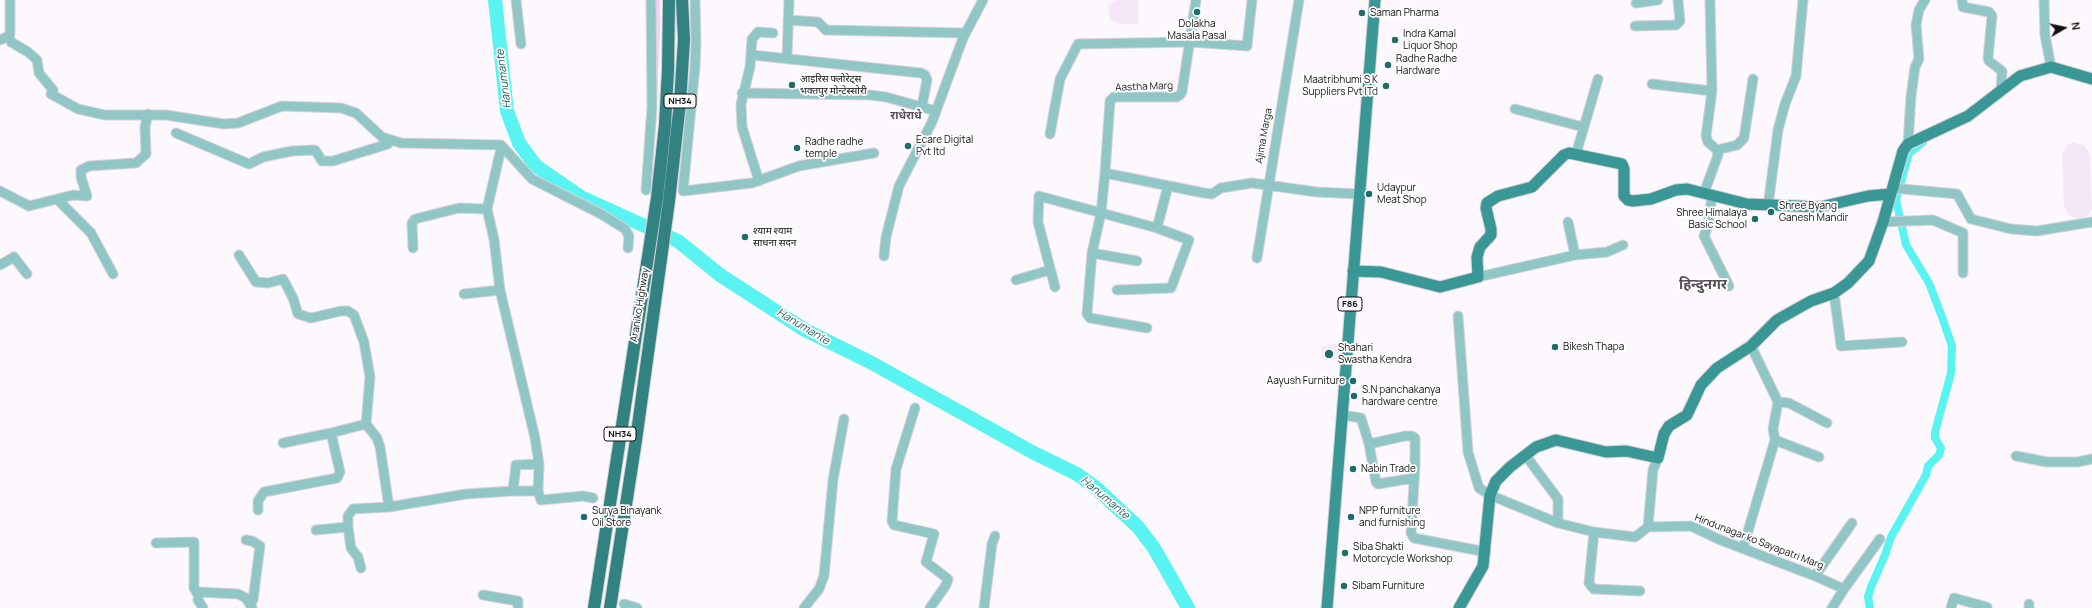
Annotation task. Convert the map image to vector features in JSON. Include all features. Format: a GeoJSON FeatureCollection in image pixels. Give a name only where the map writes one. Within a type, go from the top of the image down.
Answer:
{"type":"FeatureCollection","features":[{"type":"Feature","properties":{"kind":"highway","name":"Araniko Highway"},"geometry":{"type":"LineString","coordinates":[[594,608],[657,198],[665,125],[668,70],[669,0]]}},
{"type":"Feature","properties":{"kind":"highway","name":"Araniko Highway"},"geometry":{"type":"LineString","coordinates":[[610,608],[636,440],[669,201],[680,103],[684,39],[682,0]]}},
{"type":"Feature","properties":{"kind":"main road","name":"F86"},"geometry":{"type":"LineString","coordinates":[[1327,608],[1375,0]]}},
{"type":"Feature","properties":{"kind":"main road"},"geometry":{"type":"LineString","coordinates":[[1459,608],[1478,578],[1483,566],[1486,552],[1490,495],[1496,481],[1510,466],[1526,456],[1536,447],[1556,440],[1606,452],[1626,451],[1658,458],[1664,434],[1669,426],[1687,415],[1706,380],[1717,368],[1751,346],[1777,320],[1811,301],[1834,293],[1848,284],[1869,261],[1889,222],[1903,151],[1908,144],[1968,116],[2020,76],[2051,67],[2092,79]]}},
{"type":"Feature","properties":{"kind":"main road"},"geometry":{"type":"LineString","coordinates":[[1353,271],[1381,272],[1440,287],[1478,277],[1477,257],[1480,247],[1490,235],[1491,229],[1486,208],[1487,203],[1498,196],[1532,187],[1564,155],[1569,153],[1622,164],[1624,169],[1624,196],[1628,200],[1651,199],[1676,190],[1687,189],[1747,204],[1820,207],[1895,190]]}},
{"type":"Feature","properties":{"kind":"street"},"geometry":{"type":"LineString","coordinates":[[516,0],[521,44]]}},
{"type":"Feature","properties":{"kind":"street"},"geometry":{"type":"LineString","coordinates":[[646,190],[652,107],[651,0]]}},
{"type":"Feature","properties":{"kind":"street"},"geometry":{"type":"LineString","coordinates":[[695,0],[695,67],[682,191],[759,180],[800,166],[874,153]]}},
{"type":"Feature","properties":{"kind":"street"},"geometry":{"type":"LineString","coordinates":[[787,59],[789,0]]}},
{"type":"Feature","properties":{"kind":"street"},"geometry":{"type":"LineString","coordinates":[[884,256],[886,237],[899,186],[936,111],[963,38],[983,0]]}},
{"type":"Feature","properties":{"kind":"street","name":"Aastha Marg"},"geometry":{"type":"LineString","coordinates":[[1105,173],[1110,101],[1114,97],[1180,96],[1182,92],[1196,0]]}},
{"type":"Feature","properties":{"kind":"street"},"geometry":{"type":"LineString","coordinates":[[1050,134],[1060,79],[1078,44],[1190,42],[1247,46],[1252,0]]}},
{"type":"Feature","properties":{"kind":"street","name":"Ajima Marga"},"geometry":{"type":"LineString","coordinates":[[1257,258],[1267,185],[1299,0]]}},
{"type":"Feature","properties":{"kind":"street"},"geometry":{"type":"LineString","coordinates":[[1636,3],[1658,0]]}},
{"type":"Feature","properties":{"kind":"street"},"geometry":{"type":"LineString","coordinates":[[1635,26],[1676,25],[1680,20],[1678,0]]}},
{"type":"Feature","properties":{"kind":"street"},"geometry":{"type":"LineString","coordinates":[[1710,0],[1712,91],[1706,136],[1708,142],[1717,150],[1718,155],[1708,195],[1708,225],[1704,236],[1729,286]]}},
{"type":"Feature","properties":{"kind":"street"},"geometry":{"type":"LineString","coordinates":[[1768,206],[1778,130],[1785,104],[1796,76],[1803,0]]}},
{"type":"Feature","properties":{"kind":"street"},"geometry":{"type":"LineString","coordinates":[[1908,144],[1911,96],[1915,67],[1919,59],[1916,25],[1919,10],[1925,0]]}},
{"type":"Feature","properties":{"kind":"street"},"geometry":{"type":"LineString","coordinates":[[1962,0],[1963,7],[1988,12],[1992,16],[1988,58],[1989,61],[2002,71],[2001,90]]}},
{"type":"Feature","properties":{"kind":"street"},"geometry":{"type":"LineString","coordinates":[[2044,0],[2045,35],[2051,67]]}},
{"type":"Feature","properties":{"kind":"street"},"geometry":{"type":"LineString","coordinates":[[6,6],[4,38],[28,52],[37,60],[39,73],[53,90],[51,94],[78,108],[105,115],[148,114],[224,124],[238,123],[282,106],[341,108],[356,113],[382,137],[396,142],[425,145],[501,145],[532,179],[582,204],[625,229],[629,236],[628,248]]}},
{"type":"Feature","properties":{"kind":"street"},"geometry":{"type":"LineString","coordinates":[[788,20],[818,22],[826,30],[963,33],[963,38]]}},
{"type":"Feature","properties":{"kind":"street"},"geometry":{"type":"LineString","coordinates":[[759,180],[742,127],[740,104],[752,55],[751,43],[754,34],[758,32],[773,33]]}},
{"type":"Feature","properties":{"kind":"street"},"geometry":{"type":"LineString","coordinates":[[752,55],[921,73],[926,75],[927,80],[922,106]]}},
{"type":"Feature","properties":{"kind":"street"},"geometry":{"type":"LineString","coordinates":[[1717,150],[1737,145],[1744,138],[1753,79]]}},
{"type":"Feature","properties":{"kind":"street"},"geometry":{"type":"LineString","coordinates":[[1576,154],[1598,80]]}},
{"type":"Feature","properties":{"kind":"street"},"geometry":{"type":"LineString","coordinates":[[1652,84],[1712,91]]}},
{"type":"Feature","properties":{"kind":"street"},"geometry":{"type":"LineString","coordinates":[[742,94],[870,95],[922,106],[936,111]]}},
{"type":"Feature","properties":{"kind":"street"},"geometry":{"type":"LineString","coordinates":[[1515,109],[1584,128]]}},
{"type":"Feature","properties":{"kind":"street"},"geometry":{"type":"LineString","coordinates":[[0,191],[29,206],[58,200],[73,195],[87,196],[81,177],[82,170],[89,166],[126,165],[136,163],[146,154],[146,127],[148,114]]}},
{"type":"Feature","properties":{"kind":"street"},"geometry":{"type":"LineString","coordinates":[[176,133],[249,164],[263,157],[292,151],[315,150],[322,161],[333,161],[388,144]]}},
{"type":"Feature","properties":{"kind":"street"},"geometry":{"type":"LineString","coordinates":[[504,149],[500,153],[487,209],[494,239],[500,290],[527,401],[539,464],[538,491],[541,500],[583,496],[593,498]]}},
{"type":"Feature","properties":{"kind":"street"},"geometry":{"type":"LineString","coordinates":[[1147,328],[1090,318],[1087,314],[1092,253],[1101,213],[1105,173],[1212,194],[1221,188],[1252,183],[1317,192],[1359,194]]}},
{"type":"Feature","properties":{"kind":"street"},"geometry":{"type":"LineString","coordinates":[[1157,228],[1168,186]]}},
{"type":"Feature","properties":{"kind":"street"},"geometry":{"type":"LineString","coordinates":[[1895,190],[1957,194],[1971,219],[2011,229],[2037,231],[2092,222]]}},
{"type":"Feature","properties":{"kind":"street"},"geometry":{"type":"LineString","coordinates":[[1055,287],[1038,222],[1039,196],[1157,228],[1189,240],[1171,288],[1117,290]]}},
{"type":"Feature","properties":{"kind":"street"},"geometry":{"type":"LineString","coordinates":[[58,200],[91,233],[113,274]]}},
{"type":"Feature","properties":{"kind":"street"},"geometry":{"type":"LineString","coordinates":[[413,248],[412,223],[415,219],[459,208],[487,209]]}},
{"type":"Feature","properties":{"kind":"street"},"geometry":{"type":"LineString","coordinates":[[1889,222],[1933,220],[1963,233],[1963,272]]}},
{"type":"Feature","properties":{"kind":"street"},"geometry":{"type":"LineString","coordinates":[[1568,222],[1574,255]]}},
{"type":"Feature","properties":{"kind":"street"},"geometry":{"type":"LineString","coordinates":[[1478,277],[1574,255],[1607,252],[1623,245]]}},
{"type":"Feature","properties":{"kind":"street"},"geometry":{"type":"LineString","coordinates":[[1092,253],[1137,261]]}},
{"type":"Feature","properties":{"kind":"street"},"geometry":{"type":"LineString","coordinates":[[239,255],[256,282],[268,283],[283,280],[293,298],[298,314],[311,318],[341,310],[348,311],[354,315],[364,342],[370,377],[366,424],[377,438],[380,447],[389,507]]}},
{"type":"Feature","properties":{"kind":"street"},"geometry":{"type":"LineString","coordinates":[[1,261],[14,258],[28,274]]}},
{"type":"Feature","properties":{"kind":"street"},"geometry":{"type":"LineString","coordinates":[[1016,280],[1050,270]]}},
{"type":"Feature","properties":{"kind":"street"},"geometry":{"type":"LineString","coordinates":[[464,294],[500,290]]}},
{"type":"Feature","properties":{"kind":"street"},"geometry":{"type":"LineString","coordinates":[[1834,293],[1841,346],[1902,342]]}},
{"type":"Feature","properties":{"kind":"street"},"geometry":{"type":"LineString","coordinates":[[1458,316],[1468,452],[1479,488],[1490,495],[1558,523],[1594,532],[1636,538],[1648,527],[1653,470],[1658,458]]}},
{"type":"Feature","properties":{"kind":"street"},"geometry":{"type":"LineString","coordinates":[[1743,548],[1775,440],[1773,429],[1778,402],[1751,346]]}},
{"type":"Feature","properties":{"kind":"street"},"geometry":{"type":"LineString","coordinates":[[1778,402],[1789,403],[1827,423]]}},
{"type":"Feature","properties":{"kind":"street"},"geometry":{"type":"LineString","coordinates":[[915,408],[896,469],[892,521],[894,525],[934,534],[926,562],[948,580],[930,608]]}},
{"type":"Feature","properties":{"kind":"street"},"geometry":{"type":"LineString","coordinates":[[1342,415],[1361,418],[1370,444],[1376,482],[1378,484],[1414,478]]}},
{"type":"Feature","properties":{"kind":"street"},"geometry":{"type":"LineString","coordinates":[[804,608],[819,589],[824,576],[833,480],[844,419]]}},
{"type":"Feature","properties":{"kind":"street"},"geometry":{"type":"LineString","coordinates":[[283,443],[366,424]]}},
{"type":"Feature","properties":{"kind":"street"},"geometry":{"type":"LineString","coordinates":[[258,510],[258,500],[264,492],[337,478],[340,472],[332,433]]}},
{"type":"Feature","properties":{"kind":"street"},"geometry":{"type":"LineString","coordinates":[[1370,444],[1412,436],[1415,438],[1416,447],[1410,533],[1414,538],[1486,552]]}},
{"type":"Feature","properties":{"kind":"street"},"geometry":{"type":"LineString","coordinates":[[1775,440],[1819,457]]}},
{"type":"Feature","properties":{"kind":"street"},"geometry":{"type":"LineString","coordinates":[[1526,456],[1558,499],[1558,523]]}},
{"type":"Feature","properties":{"kind":"street"},"geometry":{"type":"LineString","coordinates":[[2016,456],[2047,462],[2077,462],[2092,459]]}},
{"type":"Feature","properties":{"kind":"street"},"geometry":{"type":"LineString","coordinates":[[513,491],[516,465],[539,464]]}},
{"type":"Feature","properties":{"kind":"street"},"geometry":{"type":"LineString","coordinates":[[361,568],[358,557],[350,548],[348,516],[353,509],[389,507],[466,494],[538,491]]}},
{"type":"Feature","properties":{"kind":"street"},"geometry":{"type":"LineString","coordinates":[[1815,576],[1852,523]]}},
{"type":"Feature","properties":{"kind":"street"},"geometry":{"type":"LineString","coordinates":[[316,530],[348,526]]}},
{"type":"Feature","properties":{"kind":"street","name":"Hindunagar ko Sayapatri Marg"},"geometry":{"type":"LineString","coordinates":[[1648,527],[1691,526],[1844,589]]}},
{"type":"Feature","properties":{"kind":"street"},"geometry":{"type":"LineString","coordinates":[[1594,532],[1589,583],[1590,586],[1594,589],[1640,591]]}},
{"type":"Feature","properties":{"kind":"street"},"geometry":{"type":"LineString","coordinates":[[984,608],[992,544],[995,536]]}},
{"type":"Feature","properties":{"kind":"street"},"geometry":{"type":"LineString","coordinates":[[1832,608],[1880,539]]}},
{"type":"Feature","properties":{"kind":"street"},"geometry":{"type":"LineString","coordinates":[[246,540],[252,541],[260,546],[251,606]]}},
{"type":"Feature","properties":{"kind":"street"},"geometry":{"type":"LineString","coordinates":[[156,543],[194,542],[194,588],[203,608]]}},
{"type":"Feature","properties":{"kind":"street"},"geometry":{"type":"LineString","coordinates":[[198,595],[199,592],[238,594],[246,598],[251,606]]}},
{"type":"Feature","properties":{"kind":"street"},"geometry":{"type":"LineString","coordinates":[[483,595],[518,601],[518,608]]}},
{"type":"Feature","properties":{"kind":"street"},"geometry":{"type":"LineString","coordinates":[[1951,608],[1954,598],[1987,607]]}},
{"type":"Feature","properties":{"kind":"street"},"geometry":{"type":"LineString","coordinates":[[624,604],[637,608]]}},
{"type":"Feature","properties":{"kind":"shaded area"},"geometry":{"type":"Polygon","coordinates":[[[655,0],[660,0],[660,31],[656,125],[650,187],[655,0]]]}},
{"type":"Feature","properties":{"kind":"shaded area"},"geometry":{"type":"Polygon","coordinates":[[[1116,0],[1139,0],[1138,24],[1120,24],[1110,20],[1108,5],[1116,0]]]}},
{"type":"Feature","properties":{"kind":"shaded area"},"geometry":{"type":"Polygon","coordinates":[[[2073,142],[2084,145],[2090,154],[2092,209],[2086,217],[2080,219],[2069,216],[2064,205],[2062,153],[2068,145],[2073,142]]]}},
{"type":"Feature","properties":{"kind":"shaded area","name":"Shahari Swastha Kendra"},"geometry":{"type":"Polygon","coordinates":[[[1337,344],[1337,359],[1323,360],[1321,346],[1337,344]]]}},
{"type":"Feature","properties":{"kind":"waterway","name":"Hanumante"},"geometry":{"type":"LineString","coordinates":[[495,0],[507,111],[519,143],[536,166],[581,197],[678,241],[720,275],[805,330],[870,362],[1034,453],[1077,474],[1095,487],[1138,527],[1154,548],[1188,608]]}},
{"type":"Feature","properties":{"kind":"waterway"},"geometry":{"type":"LineString","coordinates":[[1870,608],[1868,597],[1891,537],[1926,475],[1928,466],[1939,455],[1941,448],[1935,438],[1935,432],[1951,373],[1952,346],[1929,283],[1906,245],[1896,200],[1909,153],[1923,142]]}},
{"type":"Feature","properties":{"kind":"place","name":"Dolakha Masala Pasal"},"geometry":{"type":"Point","coordinates":[1197,12]}},
{"type":"Feature","properties":{"kind":"place","name":"Saman Pharma"},"geometry":{"type":"Point","coordinates":[1362,13]}},
{"type":"Feature","properties":{"kind":"place","name":"Indra Kamal Liquor Shop"},"geometry":{"type":"Point","coordinates":[1395,40]}},
{"type":"Feature","properties":{"kind":"place","name":"Radhe Radhe Hardware"},"geometry":{"type":"Point","coordinates":[1388,65]}},
{"type":"Feature","properties":{"kind":"place","name":"आइरिस फ्लोरेट्स भक्तपुर मोन्टेस्सोरी"},"geometry":{"type":"Point","coordinates":[792,85]}},
{"type":"Feature","properties":{"kind":"place","name":"Maatribhumi S K Suppliers Pvt lTd"},"geometry":{"type":"Point","coordinates":[1386,86]}},
{"type":"Feature","properties":{"kind":"place","name":"Ecare Digital Pvt ltd"},"geometry":{"type":"Point","coordinates":[908,146]}},
{"type":"Feature","properties":{"kind":"place","name":"Radhe radhe temple"},"geometry":{"type":"Point","coordinates":[797,148]}},
{"type":"Feature","properties":{"kind":"place","name":"Udaypur Meat Shop"},"geometry":{"type":"Point","coordinates":[1369,194]}},
{"type":"Feature","properties":{"kind":"place","name":"Shree Byang Ganesh Mandir"},"geometry":{"type":"Point","coordinates":[1771,212]}},
{"type":"Feature","properties":{"kind":"place","name":"Shree Himalaya Basic School"},"geometry":{"type":"Point","coordinates":[1755,219]}},
{"type":"Feature","properties":{"kind":"place","name":"श्याम श्याम साधना सदन"},"geometry":{"type":"Point","coordinates":[745,237]}},
{"type":"Feature","properties":{"kind":"place","name":"Bikesh Thapa"},"geometry":{"type":"Point","coordinates":[1555,347]}},
{"type":"Feature","properties":{"kind":"place","name":"Shahari Swastha Kendra"},"geometry":{"type":"Point","coordinates":[1329,354]}},
{"type":"Feature","properties":{"kind":"place","name":"Aayush Furniture"},"geometry":{"type":"Point","coordinates":[1353,381]}},
{"type":"Feature","properties":{"kind":"place","name":"S.N panchakanya hardware centre"},"geometry":{"type":"Point","coordinates":[1354,396]}},
{"type":"Feature","properties":{"kind":"place","name":"Nabin Trade"},"geometry":{"type":"Point","coordinates":[1353,469]}},
{"type":"Feature","properties":{"kind":"place","name":"Surya Binayank Oil Store"},"geometry":{"type":"Point","coordinates":[584,517]}},
{"type":"Feature","properties":{"kind":"place","name":"NPP furniture and furnishing"},"geometry":{"type":"Point","coordinates":[1351,517]}},
{"type":"Feature","properties":{"kind":"place","name":"Siba Shakti Motorcycle Workshop"},"geometry":{"type":"Point","coordinates":[1345,553]}},
{"type":"Feature","properties":{"kind":"place","name":"Sibam Furniture"},"geometry":{"type":"Point","coordinates":[1344,586]}},
{"type":"Feature","properties":{"kind":"district","name":"राधेराधे"},"geometry":{"type":"Point","coordinates":[906,116]}},
{"type":"Feature","properties":{"kind":"district","name":"हिन्दुनगर"},"geometry":{"type":"Point","coordinates":[1703,285]}}]}
